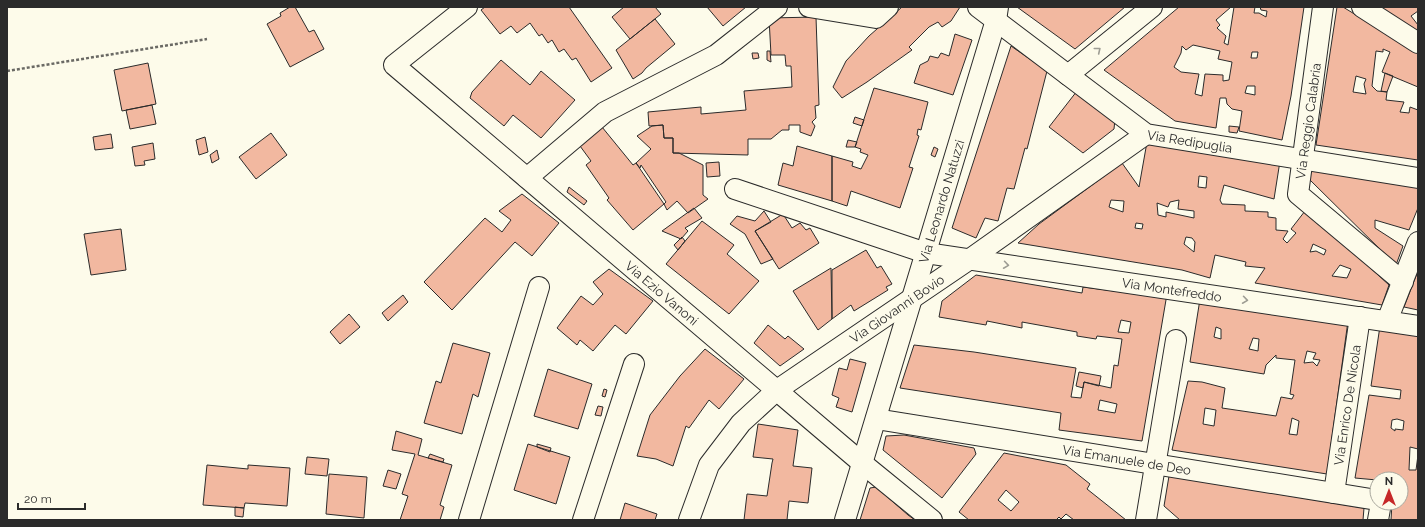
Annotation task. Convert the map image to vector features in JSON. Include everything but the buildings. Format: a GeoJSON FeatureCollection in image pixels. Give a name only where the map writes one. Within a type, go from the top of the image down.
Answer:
{"type":"FeatureCollection","features":[{"type":"Feature","properties":{"kind":"street","name":"Via Ezio Vanoni"},"geometry":{"type":"LineString","coordinates":[[467,7],[394,65],[862,463],[932,520]]}},
{"type":"Feature","properties":{"kind":"street"},"geometry":{"type":"LineString","coordinates":[[527,178],[605,112],[716,54],[777,7]]}},
{"type":"Feature","properties":{"kind":"street"},"geometry":{"type":"LineString","coordinates":[[809,7],[876,18],[888,7]]}},
{"type":"Feature","properties":{"kind":"street","name":"Via Redipuglia"},"geometry":{"type":"LineString","coordinates":[[978,7],[997,14],[1068,75],[1146,134],[1418,178]]}},
{"type":"Feature","properties":{"kind":"street"},"geometry":{"type":"LineString","coordinates":[[1068,75],[1152,7]]}},
{"type":"Feature","properties":{"kind":"street","name":"Via Reggio Calabria"},"geometry":{"type":"LineString","coordinates":[[1323,7],[1298,194],[1403,282]]}},
{"type":"Feature","properties":{"kind":"street"},"geometry":{"type":"LineString","coordinates":[[1362,7],[1418,43]]}},
{"type":"Feature","properties":{"kind":"street","name":"Via Leonardo Natuzzi"},"geometry":{"type":"LineString","coordinates":[[845,520],[997,14]]}},
{"type":"Feature","properties":{"kind":"street","name":"Via Giovanni Bovio"},"geometry":{"type":"LineString","coordinates":[[689,520],[709,465],[741,423],[777,390],[970,259],[1146,134]]}},
{"type":"Feature","properties":{"kind":"street","name":"Via Montefreddo"},"geometry":{"type":"LineString","coordinates":[[735,189],[926,253],[1418,326]]}},
{"type":"Feature","properties":{"kind":"street"},"geometry":{"type":"LineString","coordinates":[[1387,321],[1418,242]]}},
{"type":"Feature","properties":{"kind":"street"},"geometry":{"type":"LineString","coordinates":[[469,520],[539,287]]}},
{"type":"Feature","properties":{"kind":"street","name":"Via Enrico De Nicola"},"geometry":{"type":"LineString","coordinates":[[1334,493],[1360,317]]}},
{"type":"Feature","properties":{"kind":"street"},"geometry":{"type":"LineString","coordinates":[[1146,520],[1176,340]]}},
{"type":"Feature","properties":{"kind":"street"},"geometry":{"type":"LineString","coordinates":[[583,520],[634,364]]}},
{"type":"Feature","properties":{"kind":"street","name":"Via Emanuele de Deo"},"geometry":{"type":"LineString","coordinates":[[876,419],[1369,499]]}},
{"type":"Feature","properties":{"kind":"path"},"geometry":{"type":"LineString","coordinates":[[7,70],[207,39]]}}]}
